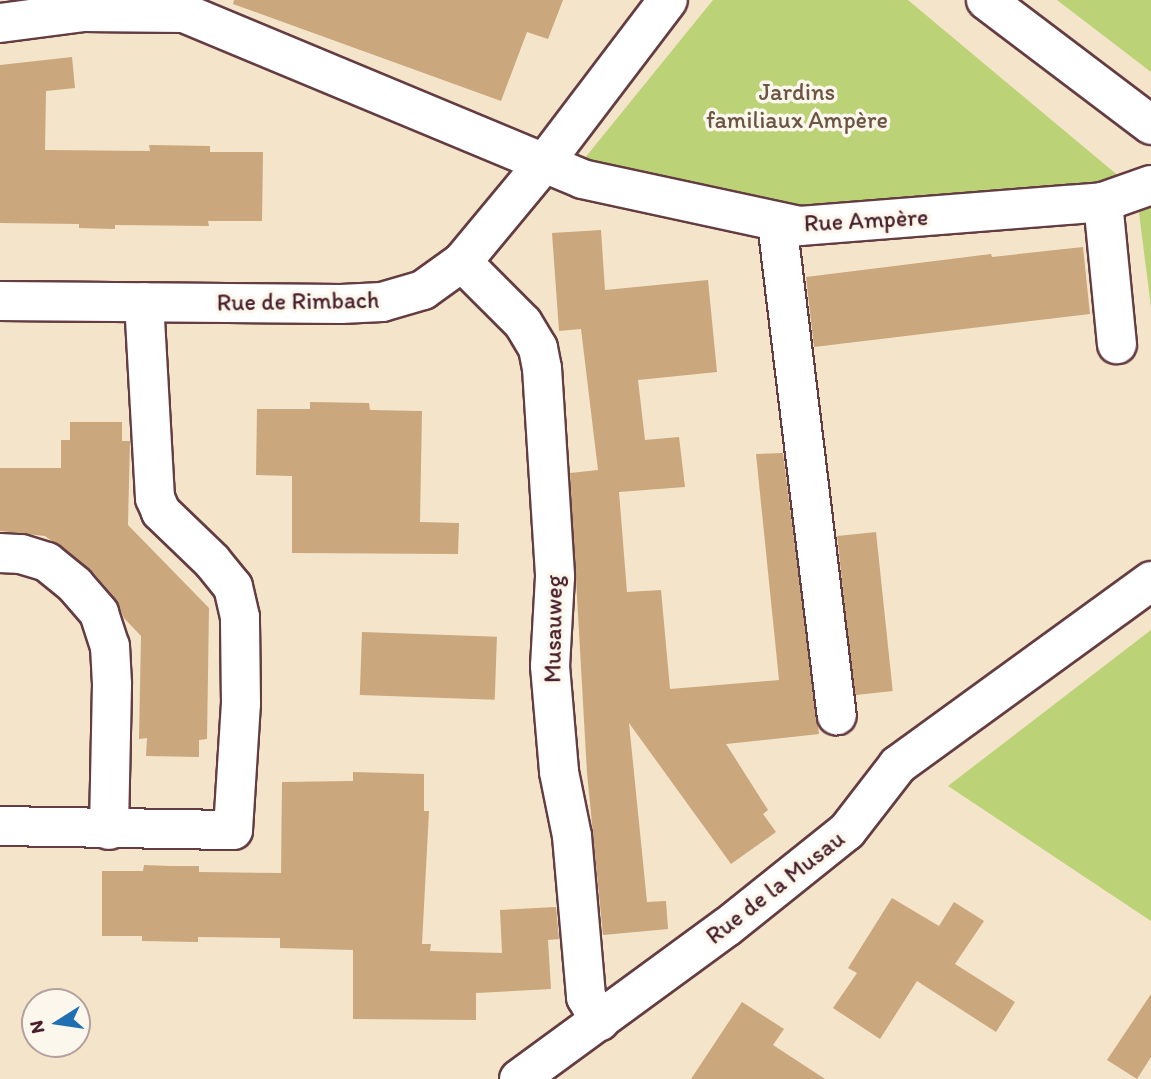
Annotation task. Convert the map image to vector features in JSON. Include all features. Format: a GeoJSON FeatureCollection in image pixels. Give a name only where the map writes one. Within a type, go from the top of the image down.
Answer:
{"type":"FeatureCollection","features":[{"type":"Feature","properties":{"kind":"street","name":"Rue de Rimbach"},"geometry":{"type":"LineString","coordinates":[[0,301],[382,302],[423,290],[462,261],[545,162],[668,0]]}},
{"type":"Feature","properties":{"kind":"street"},"geometry":{"type":"LineString","coordinates":[[986,0],[1151,125]]}},
{"type":"Feature","properties":{"kind":"street","name":"Rue Ampère"},"geometry":{"type":"LineString","coordinates":[[0,23],[84,12],[184,13],[582,179],[778,222],[827,226],[1104,202],[1151,185]]}},
{"type":"Feature","properties":{"kind":"street"},"geometry":{"type":"LineString","coordinates":[[1104,202],[1117,344]]}},
{"type":"Feature","properties":{"kind":"street"},"geometry":{"type":"LineString","coordinates":[[778,222],[837,715]]}},
{"type":"Feature","properties":{"kind":"street","name":"Musauweg"},"geometry":{"type":"LineString","coordinates":[[462,261],[523,323],[538,348],[542,368],[555,577],[550,666],[559,772],[572,836],[586,997],[600,1021]]}},
{"type":"Feature","properties":{"kind":"street"},"geometry":{"type":"LineString","coordinates":[[0,826],[109,830],[233,830],[240,704],[240,617],[233,587],[212,561],[160,512],[155,498],[144,302]]}},
{"type":"Feature","properties":{"kind":"street"},"geometry":{"type":"LineString","coordinates":[[0,553],[21,554],[47,562],[75,584],[99,613],[110,646],[112,685],[109,830]]}},
{"type":"Feature","properties":{"kind":"street","name":"Rue de la Musau"},"geometry":{"type":"LineString","coordinates":[[519,1079],[600,1021],[847,831],[898,765],[1151,581]]}},
{"type":"Feature","properties":{"kind":"green space","name":"Jardins familiaux Ampère"},"geometry":{"type":"Polygon","coordinates":[[[713,0],[908,0],[1127,183],[794,215],[580,164],[713,0]]]}},
{"type":"Feature","properties":{"kind":"green space"},"geometry":{"type":"Polygon","coordinates":[[[1057,0],[1151,0],[1151,72],[1057,0]]]}},
{"type":"Feature","properties":{"kind":"green space"},"geometry":{"type":"Polygon","coordinates":[[[1151,196],[1151,307],[1137,197],[1151,196]]]}},
{"type":"Feature","properties":{"kind":"green space"},"geometry":{"type":"Polygon","coordinates":[[[1151,630],[1151,921],[948,786],[1151,630]]]}},
{"type":"Feature","properties":{"kind":"building"},"geometry":{"type":"Polygon","coordinates":[[[234,0],[563,0],[548,39],[527,32],[501,101],[233,4],[234,0]]]}},
{"type":"Feature","properties":{"kind":"building"},"geometry":{"type":"Polygon","coordinates":[[[72,57],[75,88],[46,91],[45,150],[150,151],[149,145],[210,146],[210,152],[263,152],[262,221],[208,221],[209,226],[115,225],[115,229],[79,228],[79,224],[0,223],[0,65],[72,57]]]}},
{"type":"Feature","properties":{"kind":"building"},"geometry":{"type":"Polygon","coordinates":[[[601,230],[605,290],[708,280],[717,372],[638,380],[645,440],[679,437],[685,487],[619,492],[627,592],[661,590],[670,689],[779,680],[756,454],[783,453],[819,734],[726,744],[768,810],[763,814],[776,832],[731,864],[629,723],[647,902],[666,901],[668,929],[603,935],[587,773],[570,473],[598,470],[581,329],[559,331],[552,233],[601,230]]]}},
{"type":"Feature","properties":{"kind":"building"},"geometry":{"type":"Polygon","coordinates":[[[1083,247],[1090,314],[814,347],[806,277],[991,254],[992,257],[1083,247]]]}},
{"type":"Feature","properties":{"kind":"building"},"geometry":{"type":"Polygon","coordinates":[[[310,402],[369,403],[370,410],[422,411],[420,522],[459,523],[458,554],[292,553],[292,476],[256,475],[257,409],[310,409],[310,402]]]}},
{"type":"Feature","properties":{"kind":"building"},"geometry":{"type":"Polygon","coordinates":[[[70,422],[122,422],[122,441],[130,441],[128,525],[209,608],[207,739],[199,740],[199,757],[146,756],[147,738],[139,739],[141,636],[124,618],[116,599],[92,571],[45,536],[0,531],[0,468],[61,468],[61,440],[70,440],[70,422]]]}},
{"type":"Feature","properties":{"kind":"building"},"geometry":{"type":"Polygon","coordinates":[[[876,532],[893,691],[854,695],[837,536],[876,532]]]}},
{"type":"Feature","properties":{"kind":"building"},"geometry":{"type":"Polygon","coordinates":[[[362,632],[497,637],[495,700],[360,695],[362,632]]]}},
{"type":"Feature","properties":{"kind":"building"},"geometry":{"type":"Polygon","coordinates":[[[353,772],[424,774],[424,811],[429,811],[422,944],[431,944],[430,951],[502,953],[500,910],[556,907],[559,939],[548,940],[551,989],[476,993],[476,1020],[353,1019],[353,950],[280,948],[280,938],[198,937],[198,942],[142,941],[142,936],[102,936],[102,871],[143,871],[144,865],[199,866],[199,872],[281,873],[282,782],[353,781],[353,772]]]}},
{"type":"Feature","properties":{"kind":"building"},"geometry":{"type":"Polygon","coordinates":[[[892,898],[939,926],[954,902],[984,921],[955,964],[1015,1002],[996,1032],[917,981],[880,1039],[833,1008],[857,973],[848,968],[892,898]]]}},
{"type":"Feature","properties":{"kind":"building"},"geometry":{"type":"Polygon","coordinates":[[[1151,994],[1151,1057],[1137,1079],[1107,1060],[1151,994]]]}},
{"type":"Feature","properties":{"kind":"building"},"geometry":{"type":"Polygon","coordinates":[[[742,1002],[784,1029],[773,1045],[825,1079],[691,1079],[742,1002]]]}}]}
